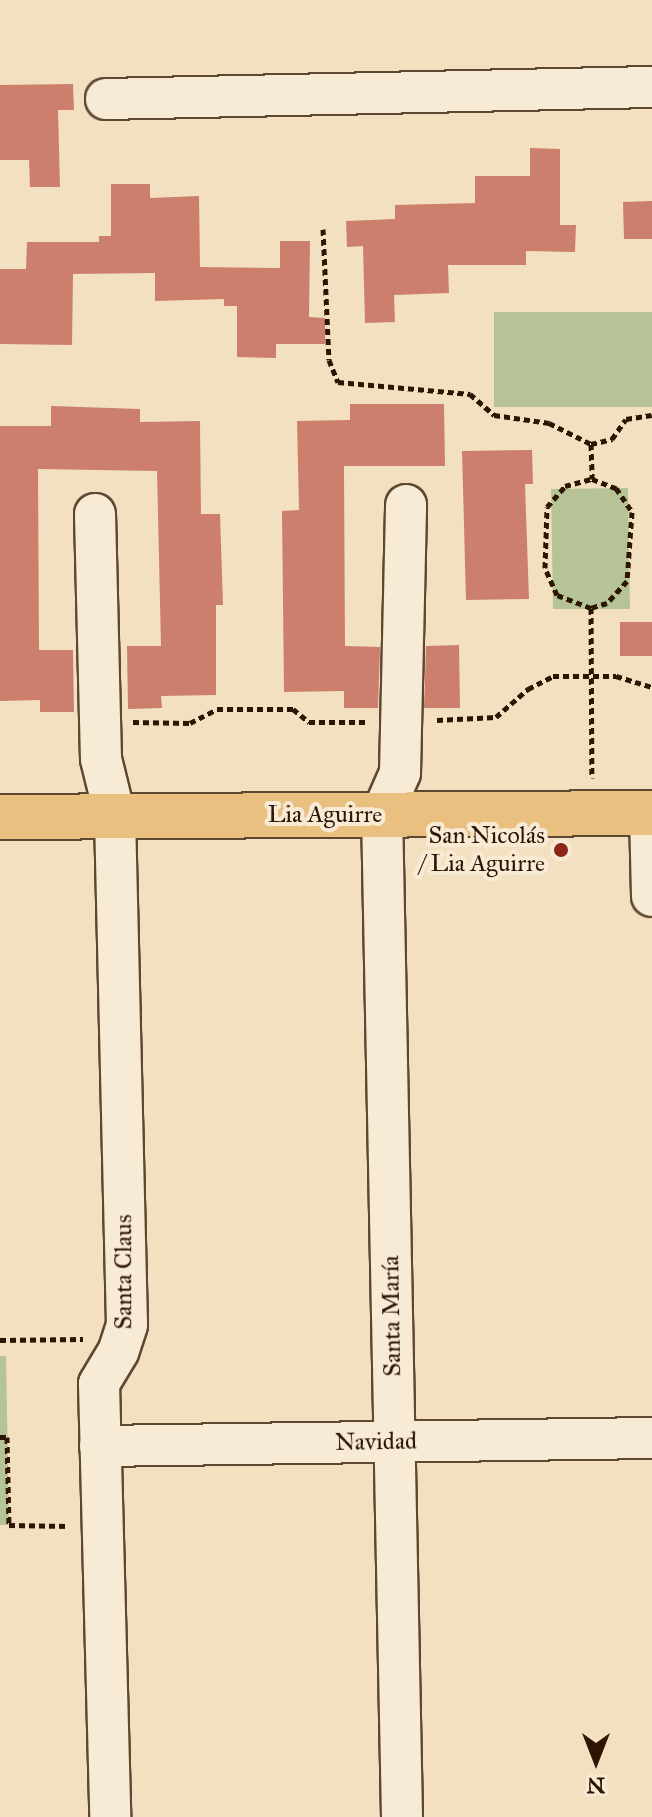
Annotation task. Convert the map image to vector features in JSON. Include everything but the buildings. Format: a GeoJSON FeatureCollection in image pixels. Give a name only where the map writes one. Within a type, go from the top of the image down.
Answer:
{"type":"FeatureCollection","features":[{"type":"Feature","properties":{"kind":"main road","name":"Lia Aguirre"},"geometry":{"type":"LineString","coordinates":[[0,817],[651,813]]}},
{"type":"Feature","properties":{"kind":"street"},"geometry":{"type":"LineString","coordinates":[[106,99],[652,87]]}},
{"type":"Feature","properties":{"kind":"street"},"geometry":{"type":"LineString","coordinates":[[382,814],[400,773],[406,505]]}},
{"type":"Feature","properties":{"kind":"street","name":"Santa Claus"},"geometry":{"type":"LineString","coordinates":[[95,514],[101,759],[115,816],[124,1339],[99,1384],[110,1817]]}},
{"type":"Feature","properties":{"kind":"street"},"geometry":{"type":"LineString","coordinates":[[651,813],[652,896]]}},
{"type":"Feature","properties":{"kind":"street","name":"Santa María"},"geometry":{"type":"LineString","coordinates":[[382,814],[402,1817]]}},
{"type":"Feature","properties":{"kind":"street","name":"Navidad"},"geometry":{"type":"LineString","coordinates":[[100,1446],[652,1438]]}},
{"type":"Feature","properties":{"kind":"path"},"geometry":{"type":"LineString","coordinates":[[323,229],[329,360],[338,382],[470,394],[494,415],[549,423],[591,444],[612,439],[626,419],[652,415]]}},
{"type":"Feature","properties":{"kind":"path"},"geometry":{"type":"LineString","coordinates":[[591,444],[592,479]]}},
{"type":"Feature","properties":{"kind":"path"},"geometry":{"type":"LineString","coordinates":[[592,479],[616,488],[632,512],[627,581],[607,603],[591,608],[557,595],[545,568],[547,507],[565,486],[592,479]]}},
{"type":"Feature","properties":{"kind":"path"},"geometry":{"type":"LineString","coordinates":[[591,608],[593,813]]}},
{"type":"Feature","properties":{"kind":"path"},"geometry":{"type":"LineString","coordinates":[[100,722],[190,723],[217,709],[293,709],[309,722],[322,723],[496,717],[542,680],[592,676],[633,679],[652,687]]}},
{"type":"Feature","properties":{"kind":"path"},"geometry":{"type":"LineString","coordinates":[[0,1340],[124,1339]]}},
{"type":"Feature","properties":{"kind":"path"},"geometry":{"type":"LineString","coordinates":[[0,1437],[7,1437],[9,1525],[103,1527]]}},
{"type":"Feature","properties":{"kind":"green space"},"geometry":{"type":"Polygon","coordinates":[[[494,312],[652,312],[652,407],[494,407],[494,312]]]}},
{"type":"Feature","properties":{"kind":"green space"},"geometry":{"type":"Polygon","coordinates":[[[628,488],[630,609],[553,609],[551,489],[628,488]]]}},
{"type":"Feature","properties":{"kind":"green space"},"geometry":{"type":"Polygon","coordinates":[[[0,1356],[6,1356],[9,1525],[0,1525],[0,1356]]]}},
{"type":"Feature","properties":{"kind":"place","name":"San Nicolás / Lia Aguirre"},"geometry":{"type":"Point","coordinates":[561,850]}}]}
